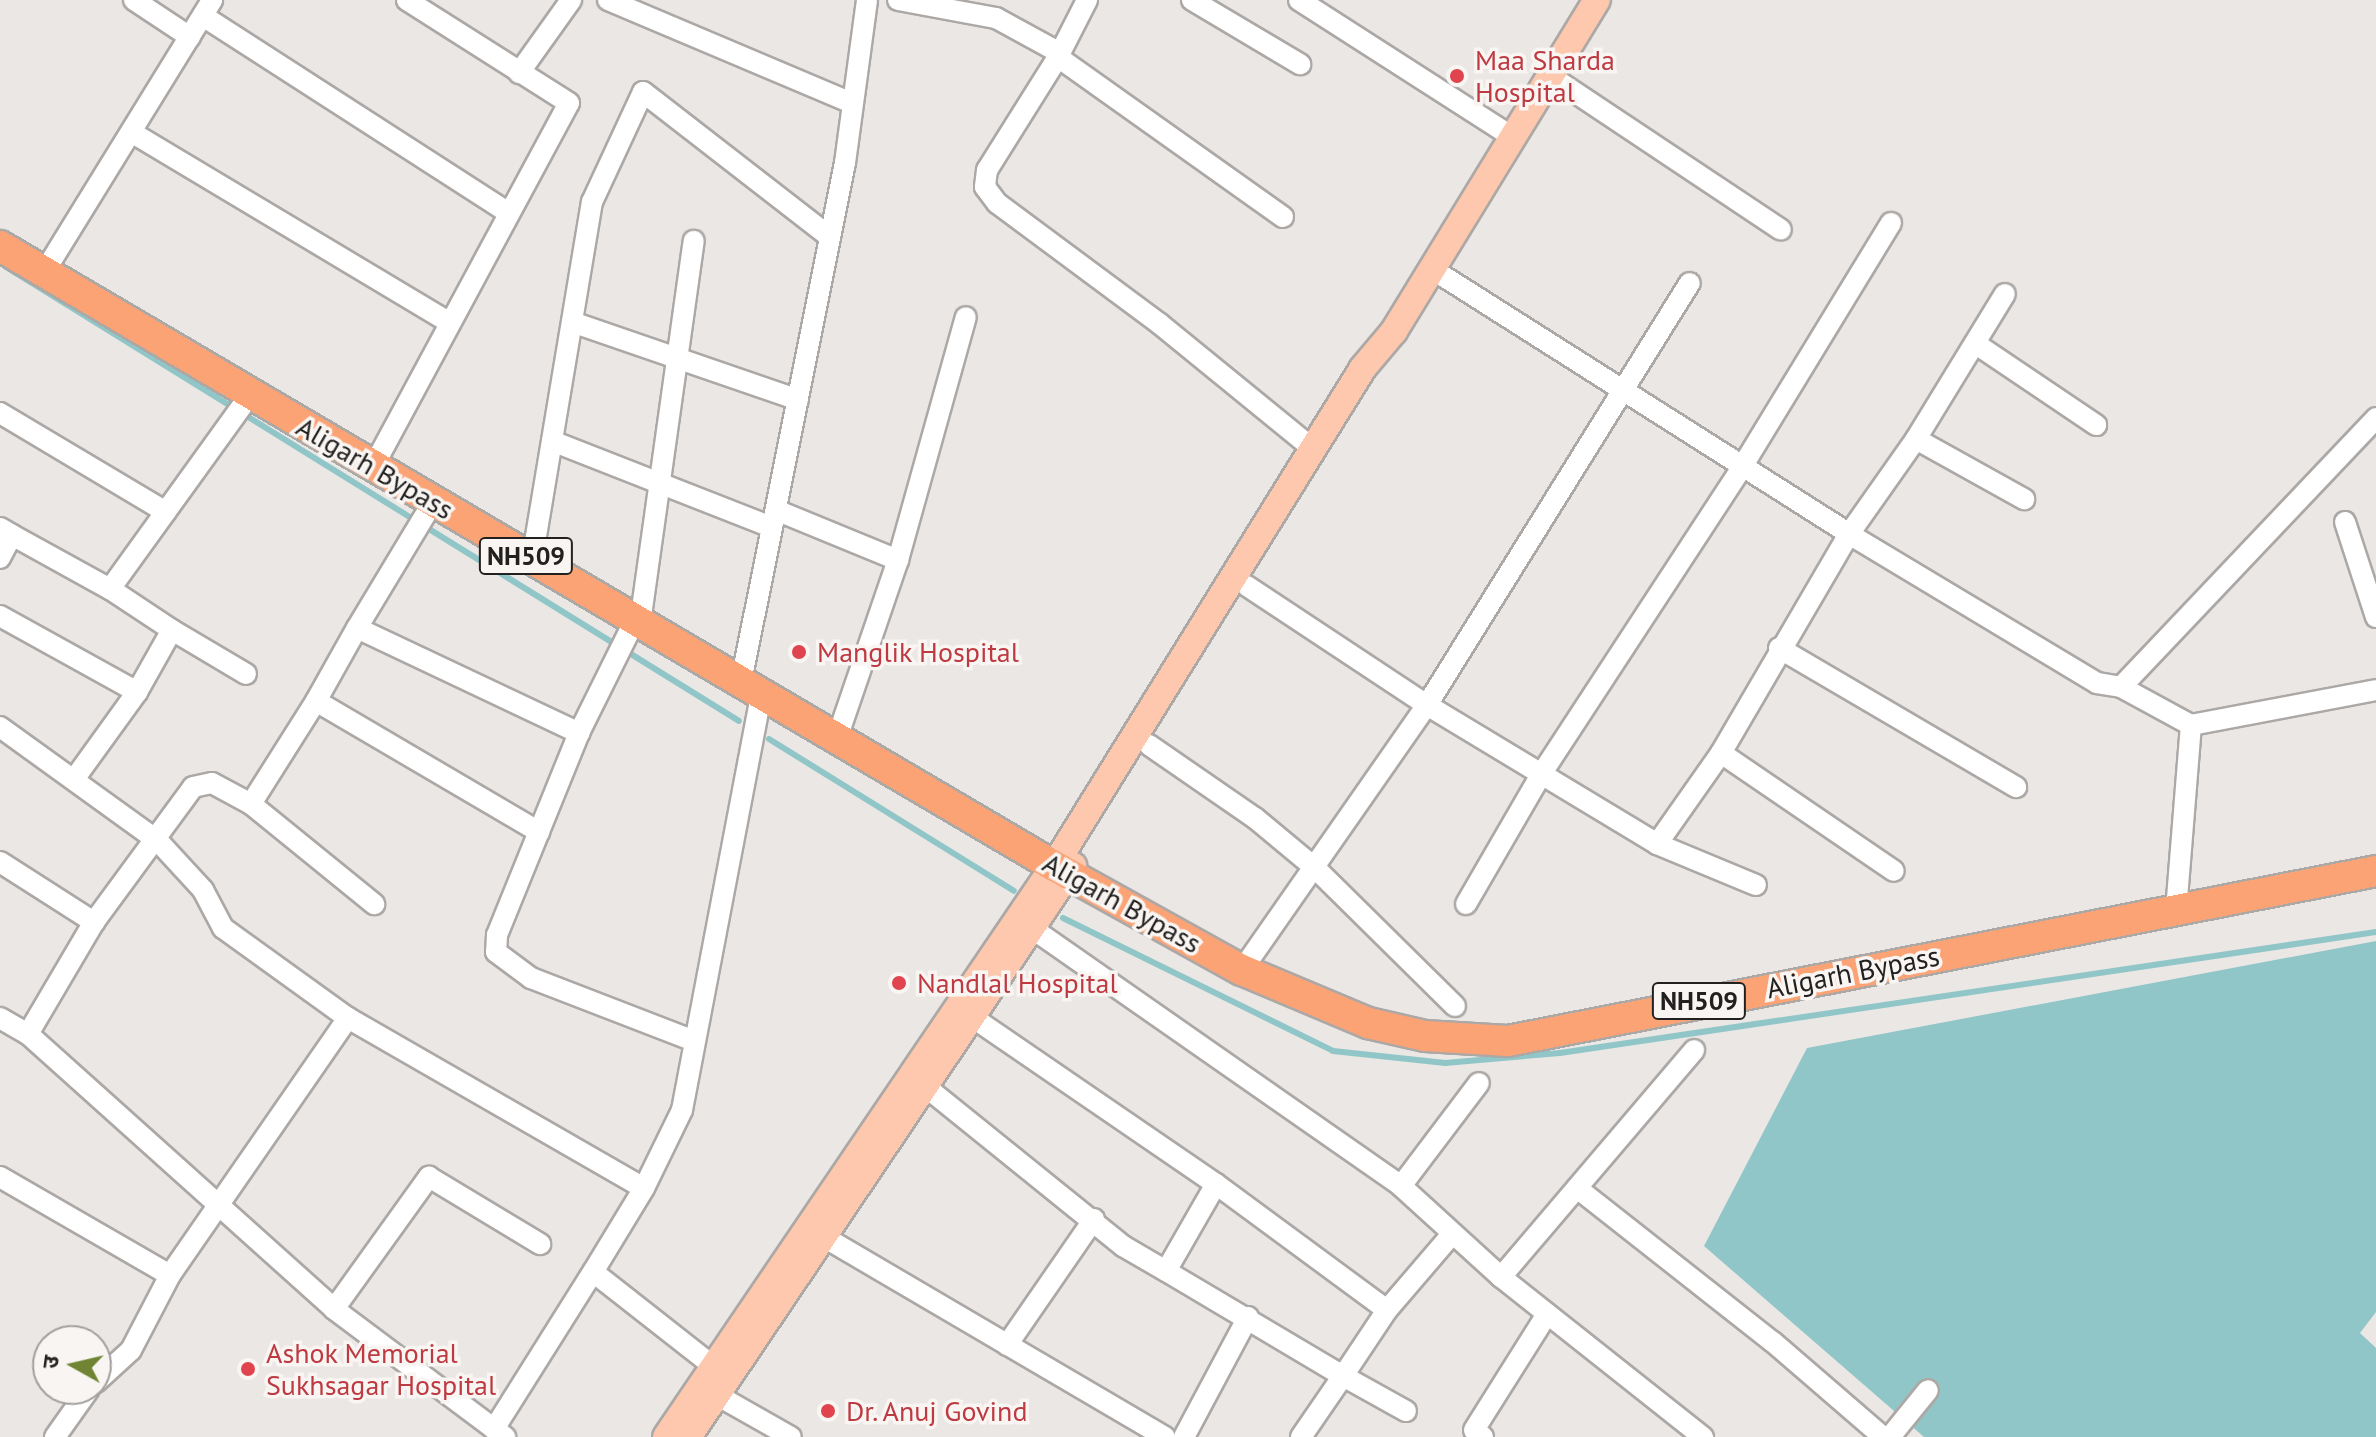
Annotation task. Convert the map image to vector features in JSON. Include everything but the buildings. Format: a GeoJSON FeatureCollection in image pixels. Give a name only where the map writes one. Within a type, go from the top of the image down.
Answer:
{"type":"FeatureCollection","features":[{"type":"Feature","properties":{"kind":"highway","name":"Aligarh Bypass"},"geometry":{"type":"LineString","coordinates":[[0,246],[242,405],[373,467],[431,506],[532,560],[635,625],[751,688],[1061,870],[1242,970],[1368,1023],[1425,1036],[1508,1041],[2376,871]]}},
{"type":"Feature","properties":{"kind":"main road"},"geometry":{"type":"LineString","coordinates":[[666,1437],[713,1366],[792,1267],[824,1237],[1033,929],[1061,870],[1313,449],[1363,368],[1394,331],[1597,0]]}},
{"type":"Feature","properties":{"kind":"main road"},"geometry":{"type":"LineString","coordinates":[[688,1437],[792,1267],[1149,745],[1376,377],[1394,331]]}},
{"type":"Feature","properties":{"kind":"street"},"geometry":{"type":"LineString","coordinates":[[134,0],[190,37]]}},
{"type":"Feature","properties":{"kind":"street"},"geometry":{"type":"LineString","coordinates":[[373,467],[569,103],[407,0]]}},
{"type":"Feature","properties":{"kind":"street"},"geometry":{"type":"LineString","coordinates":[[519,73],[571,0]]}},
{"type":"Feature","properties":{"kind":"street"},"geometry":{"type":"LineString","coordinates":[[608,0],[849,102]]}},
{"type":"Feature","properties":{"kind":"street"},"geometry":{"type":"LineString","coordinates":[[0,1018],[28,1034],[334,1309],[499,1433],[644,1188],[682,1110],[751,688],[774,519],[845,163],[849,102],[867,0]]}},
{"type":"Feature","properties":{"kind":"street"},"geometry":{"type":"LineString","coordinates":[[898,0],[996,18],[1059,55],[1283,217]]}},
{"type":"Feature","properties":{"kind":"street"},"geometry":{"type":"LineString","coordinates":[[1087,0],[1059,55],[987,170],[985,187],[997,203],[1160,324],[1313,449]]}},
{"type":"Feature","properties":{"kind":"street"},"geometry":{"type":"LineString","coordinates":[[1192,0],[1300,64]]}},
{"type":"Feature","properties":{"kind":"street"},"geometry":{"type":"LineString","coordinates":[[1299,0],[1512,137]]}},
{"type":"Feature","properties":{"kind":"street"},"geometry":{"type":"LineString","coordinates":[[43,274],[208,8],[509,213]]}},
{"type":"Feature","properties":{"kind":"street"},"geometry":{"type":"LineString","coordinates":[[1552,77],[1781,230]]}},
{"type":"Feature","properties":{"kind":"street"},"geometry":{"type":"LineString","coordinates":[[532,560],[592,202],[643,92],[830,237]]}},
{"type":"Feature","properties":{"kind":"street"},"geometry":{"type":"LineString","coordinates":[[131,132],[450,323]]}},
{"type":"Feature","properties":{"kind":"street"},"geometry":{"type":"LineString","coordinates":[[1466,904],[1542,773],[1742,467],[1891,223]]}},
{"type":"Feature","properties":{"kind":"street"},"geometry":{"type":"LineString","coordinates":[[694,241],[660,483],[635,625],[579,733],[497,935],[496,952],[531,978],[694,1041]]}},
{"type":"Feature","properties":{"kind":"street"},"geometry":{"type":"LineString","coordinates":[[1432,269],[1849,534],[2097,683],[2121,687],[2191,725],[2376,690]]}},
{"type":"Feature","properties":{"kind":"street"},"geometry":{"type":"LineString","coordinates":[[1242,970],[1427,705],[1621,388],[1690,283]]}},
{"type":"Feature","properties":{"kind":"street"},"geometry":{"type":"LineString","coordinates":[[1657,844],[1721,753],[1779,648],[1849,534],[1916,439],[2005,294]]}},
{"type":"Feature","properties":{"kind":"street"},"geometry":{"type":"LineString","coordinates":[[837,738],[898,560],[966,317]]}},
{"type":"Feature","properties":{"kind":"street"},"geometry":{"type":"LineString","coordinates":[[572,322],[678,356],[798,400]]}},
{"type":"Feature","properties":{"kind":"street"},"geometry":{"type":"LineString","coordinates":[[1976,344],[2096,425]]}},
{"type":"Feature","properties":{"kind":"street"},"geometry":{"type":"LineString","coordinates":[[110,589],[242,405]]}},
{"type":"Feature","properties":{"kind":"street"},"geometry":{"type":"LineString","coordinates":[[0,413],[166,512]]}},
{"type":"Feature","properties":{"kind":"street"},"geometry":{"type":"LineString","coordinates":[[2121,687],[2376,418]]}},
{"type":"Feature","properties":{"kind":"street"},"geometry":{"type":"LineString","coordinates":[[1916,439],[2024,499]]}},
{"type":"Feature","properties":{"kind":"street"},"geometry":{"type":"LineString","coordinates":[[552,441],[660,483],[898,560]]}},
{"type":"Feature","properties":{"kind":"street"},"geometry":{"type":"LineString","coordinates":[[251,804],[431,506]]}},
{"type":"Feature","properties":{"kind":"street"},"geometry":{"type":"LineString","coordinates":[[2345,522],[2376,617]]}},
{"type":"Feature","properties":{"kind":"street"},"geometry":{"type":"LineString","coordinates":[[0,558],[6,532],[110,589],[246,674]]}},
{"type":"Feature","properties":{"kind":"street"},"geometry":{"type":"LineString","coordinates":[[1247,586],[1427,705],[1657,844],[1756,885]]}},
{"type":"Feature","properties":{"kind":"street"},"geometry":{"type":"LineString","coordinates":[[0,616],[137,692]]}},
{"type":"Feature","properties":{"kind":"street"},"geometry":{"type":"LineString","coordinates":[[357,628],[579,733]]}},
{"type":"Feature","properties":{"kind":"street"},"geometry":{"type":"LineString","coordinates":[[75,778],[137,692],[172,630]]}},
{"type":"Feature","properties":{"kind":"street"},"geometry":{"type":"LineString","coordinates":[[1779,648],[2016,787]]}},
{"type":"Feature","properties":{"kind":"street"},"geometry":{"type":"LineString","coordinates":[[316,701],[539,832]]}},
{"type":"Feature","properties":{"kind":"street"},"geometry":{"type":"LineString","coordinates":[[2176,911],[2191,725]]}},
{"type":"Feature","properties":{"kind":"street"},"geometry":{"type":"LineString","coordinates":[[0,727],[75,778],[158,841],[203,890],[223,928],[348,1018],[644,1188]]}},
{"type":"Feature","properties":{"kind":"street"},"geometry":{"type":"LineString","coordinates":[[1149,745],[1255,818],[1314,867],[1455,1006]]}},
{"type":"Feature","properties":{"kind":"street"},"geometry":{"type":"LineString","coordinates":[[1721,753],[1894,871]]}},
{"type":"Feature","properties":{"kind":"street"},"geometry":{"type":"LineString","coordinates":[[28,1034],[94,922],[158,841],[193,787],[212,783],[251,804],[374,904]]}},
{"type":"Feature","properties":{"kind":"street"},"geometry":{"type":"LineString","coordinates":[[0,862],[94,922]]}},
{"type":"Feature","properties":{"kind":"street"},"geometry":{"type":"LineString","coordinates":[[1033,929],[1401,1186],[1501,1277],[1703,1437]]}},
{"type":"Feature","properties":{"kind":"street"},"geometry":{"type":"LineString","coordinates":[[972,1017],[1216,1184],[1387,1310]]}},
{"type":"Feature","properties":{"kind":"street"},"geometry":{"type":"LineString","coordinates":[[112,1367],[131,1350],[170,1275],[221,1207],[348,1018]]}},
{"type":"Feature","properties":{"kind":"street"},"geometry":{"type":"LineString","coordinates":[[1501,1277],[1694,1050]]}},
{"type":"Feature","properties":{"kind":"street"},"geometry":{"type":"LineString","coordinates":[[1401,1186],[1479,1083]]}},
{"type":"Feature","properties":{"kind":"street"},"geometry":{"type":"LineString","coordinates":[[926,1087],[1094,1219],[1123,1246],[1406,1411]]}},
{"type":"Feature","properties":{"kind":"street"},"geometry":{"type":"LineString","coordinates":[[0,1177],[170,1275]]}},
{"type":"Feature","properties":{"kind":"street"},"geometry":{"type":"LineString","coordinates":[[334,1309],[429,1177],[540,1244]]}},
{"type":"Feature","properties":{"kind":"street"},"geometry":{"type":"LineString","coordinates":[[1166,1271],[1216,1184]]}},
{"type":"Feature","properties":{"kind":"street"},"geometry":{"type":"LineString","coordinates":[[1577,1188],[1773,1342],[1883,1437]]}},
{"type":"Feature","properties":{"kind":"street"},"geometry":{"type":"LineString","coordinates":[[1007,1345],[1094,1219]]}},
{"type":"Feature","properties":{"kind":"street"},"geometry":{"type":"LineString","coordinates":[[1301,1437],[1387,1310],[1453,1233]]}},
{"type":"Feature","properties":{"kind":"street"},"geometry":{"type":"LineString","coordinates":[[824,1237],[1165,1437]]}},
{"type":"Feature","properties":{"kind":"street"},"geometry":{"type":"LineString","coordinates":[[593,1272],[713,1366]]}},
{"type":"Feature","properties":{"kind":"street"},"geometry":{"type":"LineString","coordinates":[[1476,1435],[1547,1314]]}},
{"type":"Feature","properties":{"kind":"street"},"geometry":{"type":"LineString","coordinates":[[1184,1437],[1248,1317]]}},
{"type":"Feature","properties":{"kind":"street"},"geometry":{"type":"LineString","coordinates":[[1890,1437],[1928,1390]]}},
{"type":"Feature","properties":{"kind":"street"},"geometry":{"type":"LineString","coordinates":[[715,1394],[791,1437]]}},
{"type":"Feature","properties":{"kind":"street"},"geometry":{"type":"LineString","coordinates":[[55,1437],[78,1405]]}},
{"type":"Feature","properties":{"kind":"water"},"geometry":{"type":"Polygon","coordinates":[[[2376,941],[2376,1312],[2360,1333],[2376,1348],[2376,1437],[1924,1437],[1704,1246],[1807,1048],[2376,941]]]}},
{"type":"Feature","properties":{"kind":"waterway"},"geometry":{"type":"LineString","coordinates":[[6,267],[739,721]]}},
{"type":"Feature","properties":{"kind":"waterway"},"geometry":{"type":"LineString","coordinates":[[769,739],[1014,891]]}},
{"type":"Feature","properties":{"kind":"waterway"},"geometry":{"type":"LineString","coordinates":[[1063,918],[1333,1051],[1445,1063],[1560,1053],[2376,932]]}},
{"type":"Feature","properties":{"kind":"place","name":"Maa Sharda Hospital"},"geometry":{"type":"Point","coordinates":[1457,76]}},
{"type":"Feature","properties":{"kind":"place","name":"Manglik Hospital"},"geometry":{"type":"Point","coordinates":[799,652]}},
{"type":"Feature","properties":{"kind":"place","name":"Nandlal Hospital"},"geometry":{"type":"Point","coordinates":[899,983]}},
{"type":"Feature","properties":{"kind":"place","name":"Ashok Memorial Sukhsagar Hospital"},"geometry":{"type":"Point","coordinates":[248,1369]}},
{"type":"Feature","properties":{"kind":"place","name":"Dr. Anuj Govind"},"geometry":{"type":"Point","coordinates":[828,1411]}}]}
